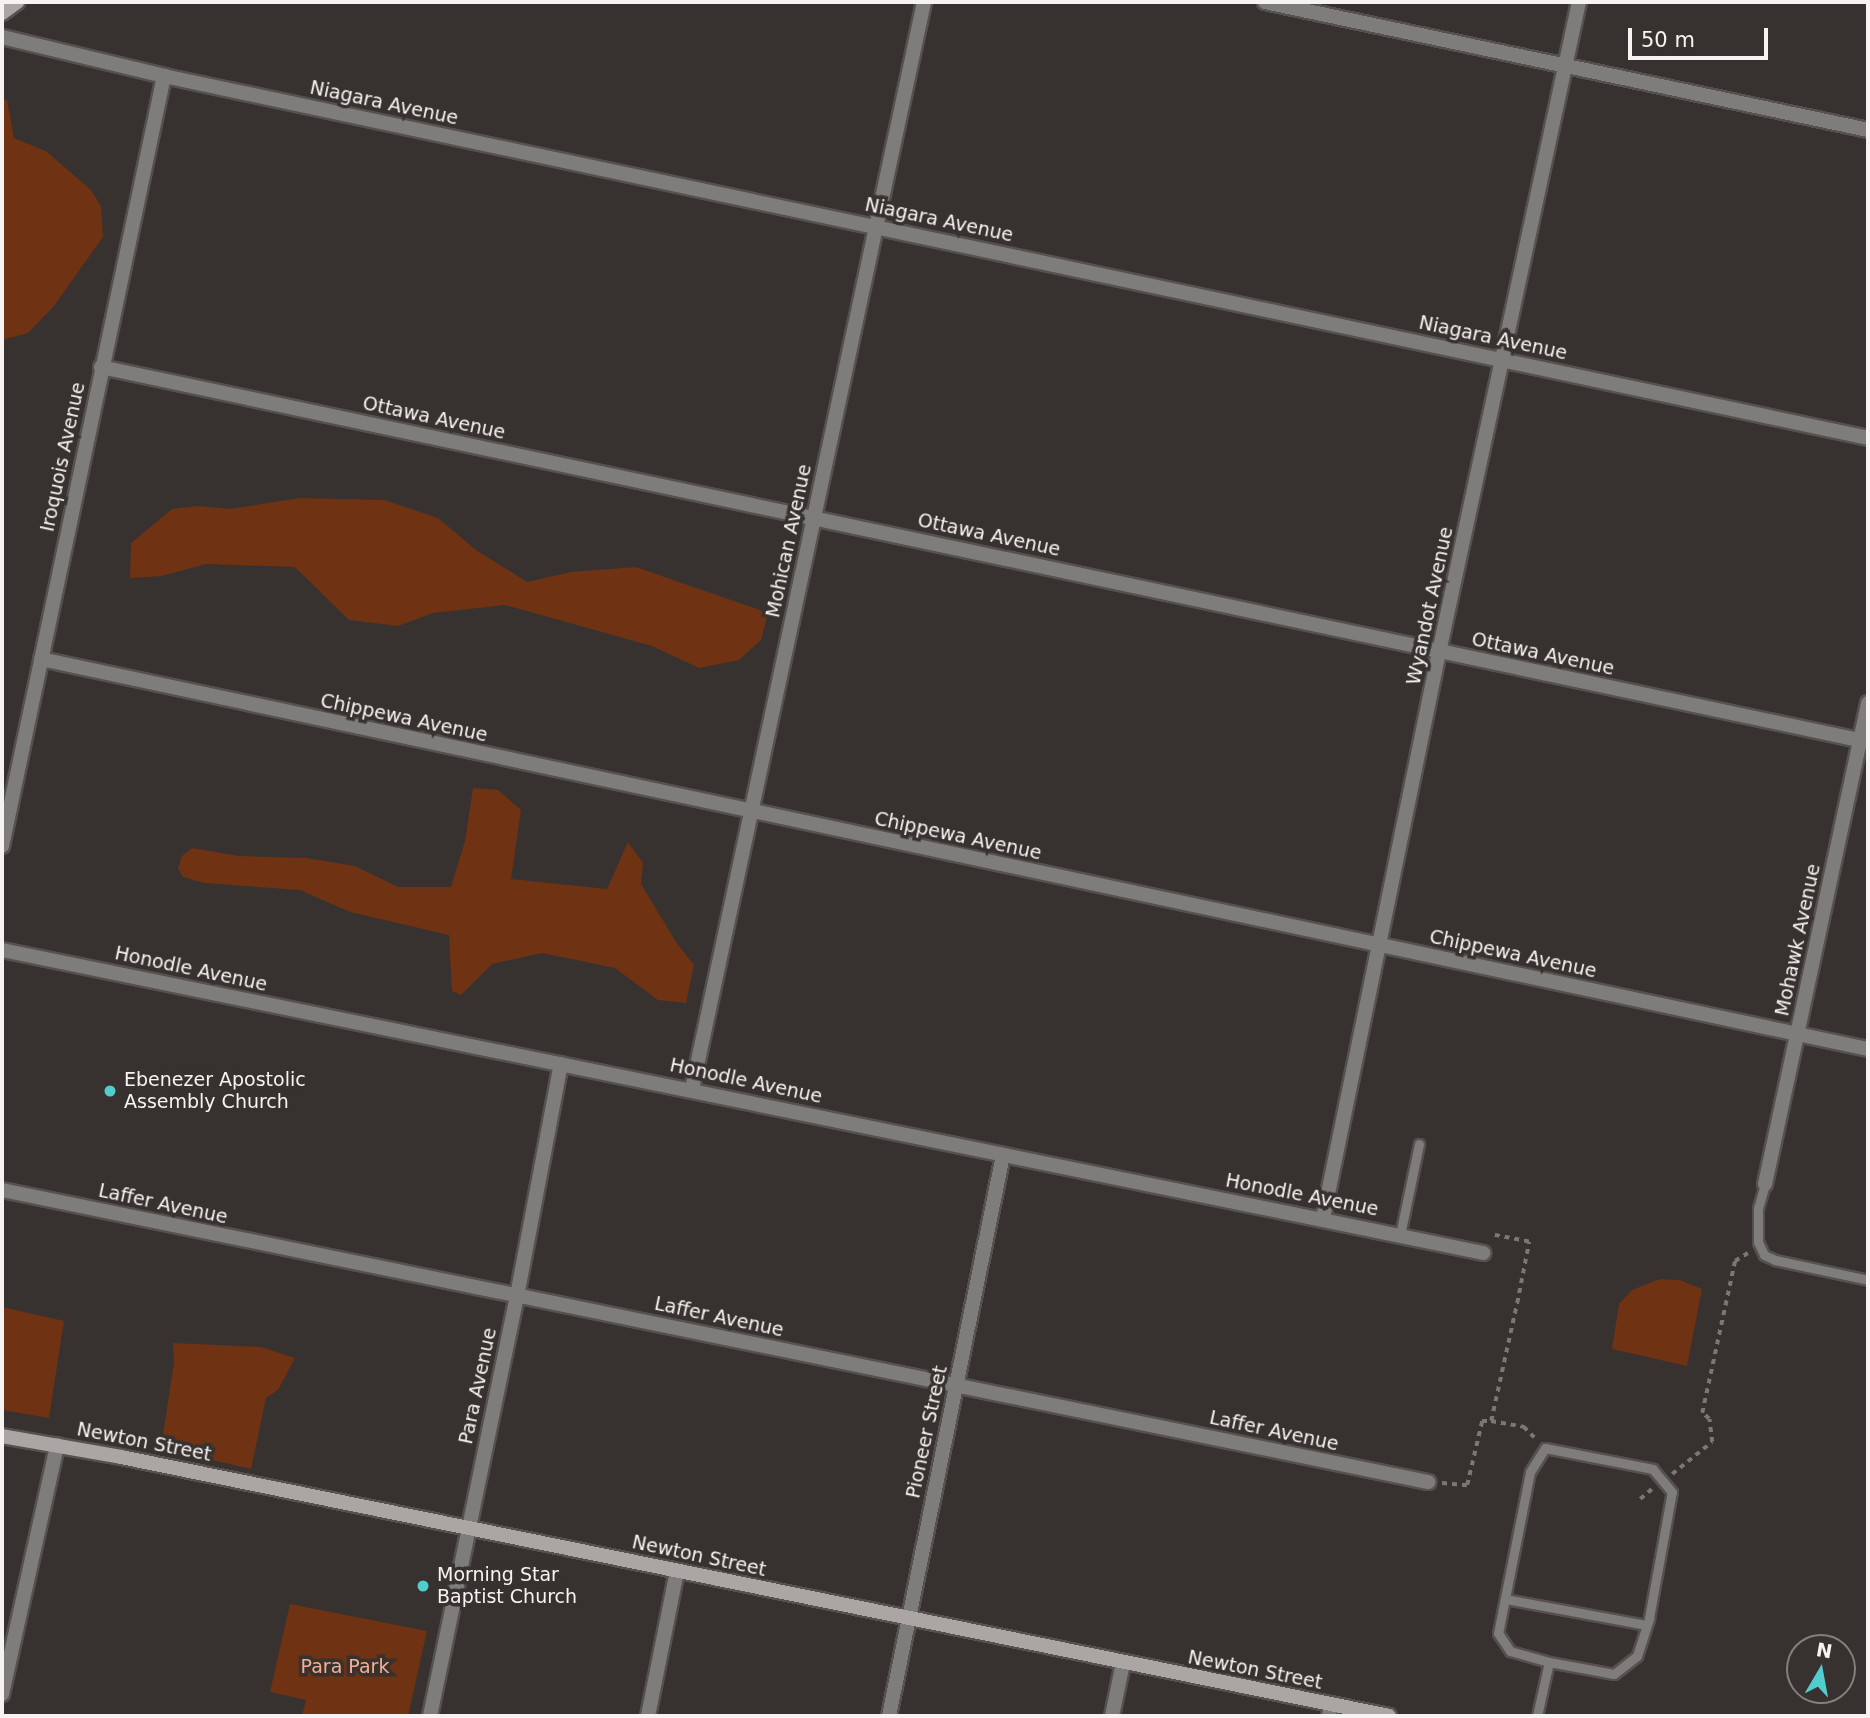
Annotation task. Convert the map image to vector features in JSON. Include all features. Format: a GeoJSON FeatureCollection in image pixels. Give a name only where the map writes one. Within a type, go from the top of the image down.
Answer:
{"type":"FeatureCollection","features":[{"type":"Feature","properties":{"kind":"street"},"geometry":{"type":"LineString","coordinates":[[2,13],[17,2]]}},
{"type":"Feature","properties":{"kind":"street","name":"Mohican Avenue"},"geometry":{"type":"LineString","coordinates":[[692,1089],[924,2]]}},
{"type":"Feature","properties":{"kind":"street"},"geometry":{"type":"LineString","coordinates":[[1265,2],[1565,68],[1868,130]]}},
{"type":"Feature","properties":{"kind":"street","name":"Wyandot Avenue"},"geometry":{"type":"LineString","coordinates":[[1323,1218],[1439,652],[1579,2]]}},
{"type":"Feature","properties":{"kind":"street","name":"Niagara Avenue"},"geometry":{"type":"LineString","coordinates":[[2,37],[164,76],[1868,438]]}},
{"type":"Feature","properties":{"kind":"street","name":"Iroquois Avenue"},"geometry":{"type":"LineString","coordinates":[[2,846],[164,76]]}},
{"type":"Feature","properties":{"kind":"street","name":"Ottawa Avenue"},"geometry":{"type":"LineString","coordinates":[[101,367],[1864,741]]}},
{"type":"Feature","properties":{"kind":"street","name":"Chippewa Avenue"},"geometry":{"type":"LineString","coordinates":[[41,659],[1868,1049]]}},
{"type":"Feature","properties":{"kind":"street","name":"Mohawk Avenue"},"geometry":{"type":"LineString","coordinates":[[1765,1184],[1864,741],[1868,703]]}},
{"type":"Feature","properties":{"kind":"street","name":"Honodle Avenue"},"geometry":{"type":"LineString","coordinates":[[2,950],[1483,1252]]}},
{"type":"Feature","properties":{"kind":"street","name":"Para Avenue"},"geometry":{"type":"LineString","coordinates":[[430,1716],[517,1296],[561,1064]]}},
{"type":"Feature","properties":{"kind":"street","name":"Pioneer Street"},"geometry":{"type":"LineString","coordinates":[[888,1716],[1003,1155]]}},
{"type":"Feature","properties":{"kind":"street","name":"Laffer Avenue"},"geometry":{"type":"LineString","coordinates":[[2,1190],[1428,1482]]}},
{"type":"Feature","properties":{"kind":"street","name":"Newton Street"},"geometry":{"type":"LineString","coordinates":[[2,1436],[1123,1663],[1330,1710],[1389,1716]]}},
{"type":"Feature","properties":{"kind":"street"},"geometry":{"type":"LineString","coordinates":[[2,1694],[57,1445]]}},
{"type":"Feature","properties":{"kind":"street"},"geometry":{"type":"LineString","coordinates":[[648,1716],[677,1571]]}},
{"type":"Feature","properties":{"kind":"street"},"geometry":{"type":"LineString","coordinates":[[1112,1716],[1123,1663]]}},
{"type":"Feature","properties":{"kind":"lane"},"geometry":{"type":"LineString","coordinates":[[1400,1235],[1419,1144]]}},
{"type":"Feature","properties":{"kind":"lane"},"geometry":{"type":"LineString","coordinates":[[1765,1184],[1758,1209],[1760,1247],[1763,1255],[1774,1260],[1868,1280]]}},
{"type":"Feature","properties":{"kind":"lane"},"geometry":{"type":"LineString","coordinates":[[1545,1448],[1653,1469],[1663,1481],[1672,1492],[1647,1626],[1637,1656],[1614,1674],[1549,1662],[1510,1651],[1498,1633],[1530,1472],[1545,1448]]}},
{"type":"Feature","properties":{"kind":"lane"},"geometry":{"type":"LineString","coordinates":[[1505,1599],[1647,1626]]}},
{"type":"Feature","properties":{"kind":"lane"},"geometry":{"type":"LineString","coordinates":[[1537,1716],[1549,1662]]}},
{"type":"Feature","properties":{"kind":"path"},"geometry":{"type":"LineString","coordinates":[[1491,1421],[1529,1242],[1494,1235]]}},
{"type":"Feature","properties":{"kind":"path"},"geometry":{"type":"LineString","coordinates":[[1640,1499],[1712,1442],[1709,1419],[1702,1413],[1725,1301],[1735,1261],[1760,1247]]}},
{"type":"Feature","properties":{"kind":"path"},"geometry":{"type":"LineString","coordinates":[[1448,1483],[1467,1485],[1482,1421],[1524,1427],[1545,1448]]}},
{"type":"Feature","properties":{"kind":"green space"},"geometry":{"type":"Polygon","coordinates":[[[2,99],[7,100],[14,138],[46,151],[91,190],[101,206],[103,237],[54,306],[28,333],[2,340],[2,99]]]}},
{"type":"Feature","properties":{"kind":"green space"},"geometry":{"type":"Polygon","coordinates":[[[300,498],[384,500],[438,518],[476,550],[527,582],[571,572],[636,567],[768,613],[761,640],[739,660],[699,668],[652,646],[505,605],[433,613],[398,626],[349,620],[295,567],[206,564],[162,576],[130,578],[131,543],[172,509],[199,506],[230,509],[300,498]]]}},
{"type":"Feature","properties":{"kind":"green space"},"geometry":{"type":"Polygon","coordinates":[[[473,788],[498,790],[521,810],[511,879],[607,889],[628,842],[643,863],[641,884],[676,942],[694,965],[686,1003],[658,1000],[615,968],[542,953],[492,964],[461,995],[452,991],[449,935],[350,912],[300,890],[204,883],[183,877],[178,868],[182,856],[192,848],[239,856],[307,858],[355,866],[398,887],[451,887],[465,841],[473,788]]]}},
{"type":"Feature","properties":{"kind":"green space"},"geometry":{"type":"Polygon","coordinates":[[[1660,1279],[1680,1280],[1702,1289],[1687,1366],[1612,1349],[1619,1304],[1632,1290],[1660,1279]]]}},
{"type":"Feature","properties":{"kind":"green space"},"geometry":{"type":"Polygon","coordinates":[[[2,1307],[64,1321],[49,1418],[2,1410],[2,1307]]]}},
{"type":"Feature","properties":{"kind":"green space"},"geometry":{"type":"Polygon","coordinates":[[[173,1343],[261,1347],[295,1358],[278,1390],[266,1398],[251,1469],[161,1448],[174,1363],[173,1343]]]}},
{"type":"Feature","properties":{"kind":"green space","name":"Para Park"},"geometry":{"type":"Polygon","coordinates":[[[290,1604],[427,1631],[408,1716],[302,1716],[306,1700],[270,1692],[290,1604]]]}},
{"type":"Feature","properties":{"kind":"place","name":"Ebenezer Apostolic Assembly Church"},"geometry":{"type":"Point","coordinates":[110,1091]}},
{"type":"Feature","properties":{"kind":"place","name":"Morning Star Baptist Church"},"geometry":{"type":"Point","coordinates":[423,1586]}}]}
